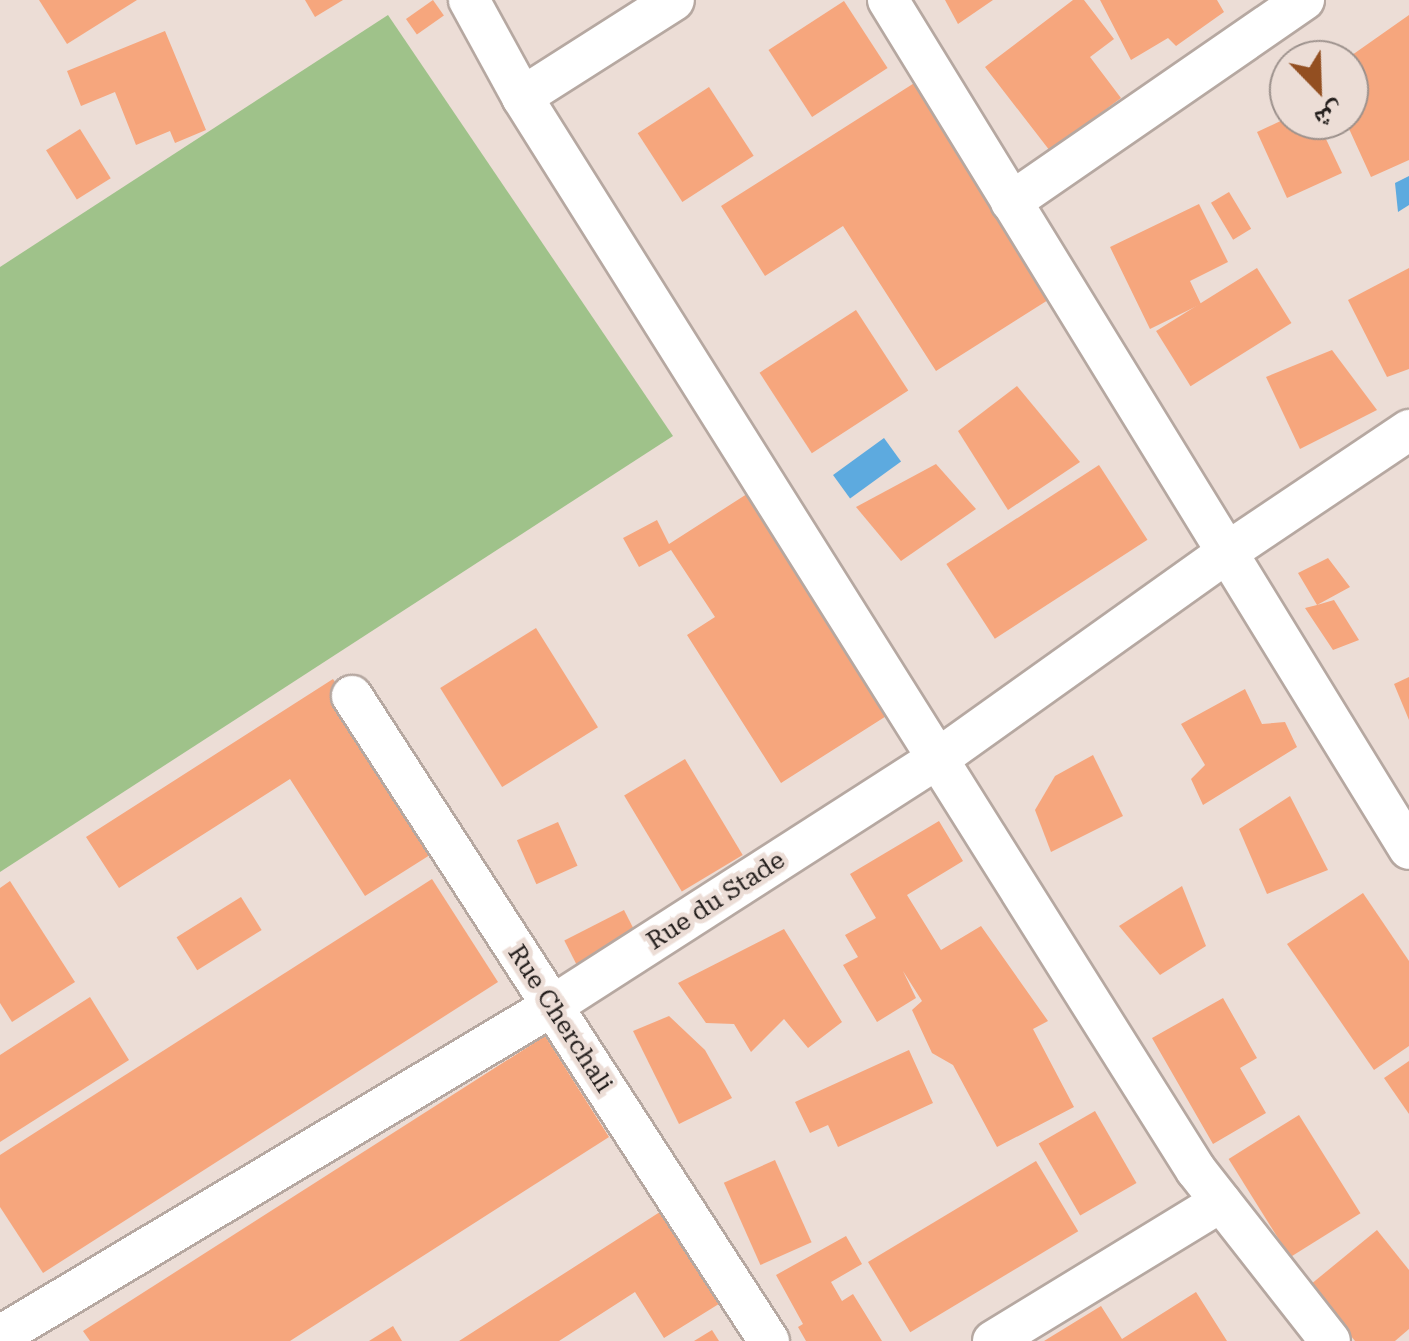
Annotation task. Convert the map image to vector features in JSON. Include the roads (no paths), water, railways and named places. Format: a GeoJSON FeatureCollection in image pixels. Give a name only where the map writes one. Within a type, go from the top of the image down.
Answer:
{"type":"FeatureCollection","features":[{"type":"Feature","properties":{"kind":"street"},"geometry":{"type":"LineString","coordinates":[[469,0],[522,97],[1186,1154],[1330,1341]]}},
{"type":"Feature","properties":{"kind":"street"},"geometry":{"type":"LineString","coordinates":[[522,97],[674,0]]}},
{"type":"Feature","properties":{"kind":"street"},"geometry":{"type":"LineString","coordinates":[[888,0],[1409,848]]}},
{"type":"Feature","properties":{"kind":"street"},"geometry":{"type":"LineString","coordinates":[[1012,202],[1304,0]]}},
{"type":"Feature","properties":{"kind":"street","name":"Rue du Stade"},"geometry":{"type":"LineString","coordinates":[[7,1330],[552,1006],[939,758],[1229,551],[1409,430]]}},
{"type":"Feature","properties":{"kind":"street","name":"Rue Cherchali"},"geometry":{"type":"LineString","coordinates":[[352,696],[769,1341]]}},
{"type":"Feature","properties":{"kind":"street"},"geometry":{"type":"LineString","coordinates":[[993,1341],[1221,1202]]}},
{"type":"Feature","properties":{"kind":"water"},"geometry":{"type":"Polygon","coordinates":[[[1409,176],[1409,205],[1398,212],[1395,183],[1409,176]]]}},
{"type":"Feature","properties":{"kind":"water"},"geometry":{"type":"Polygon","coordinates":[[[884,438],[901,461],[850,498],[833,475],[884,438]]]}}]}
